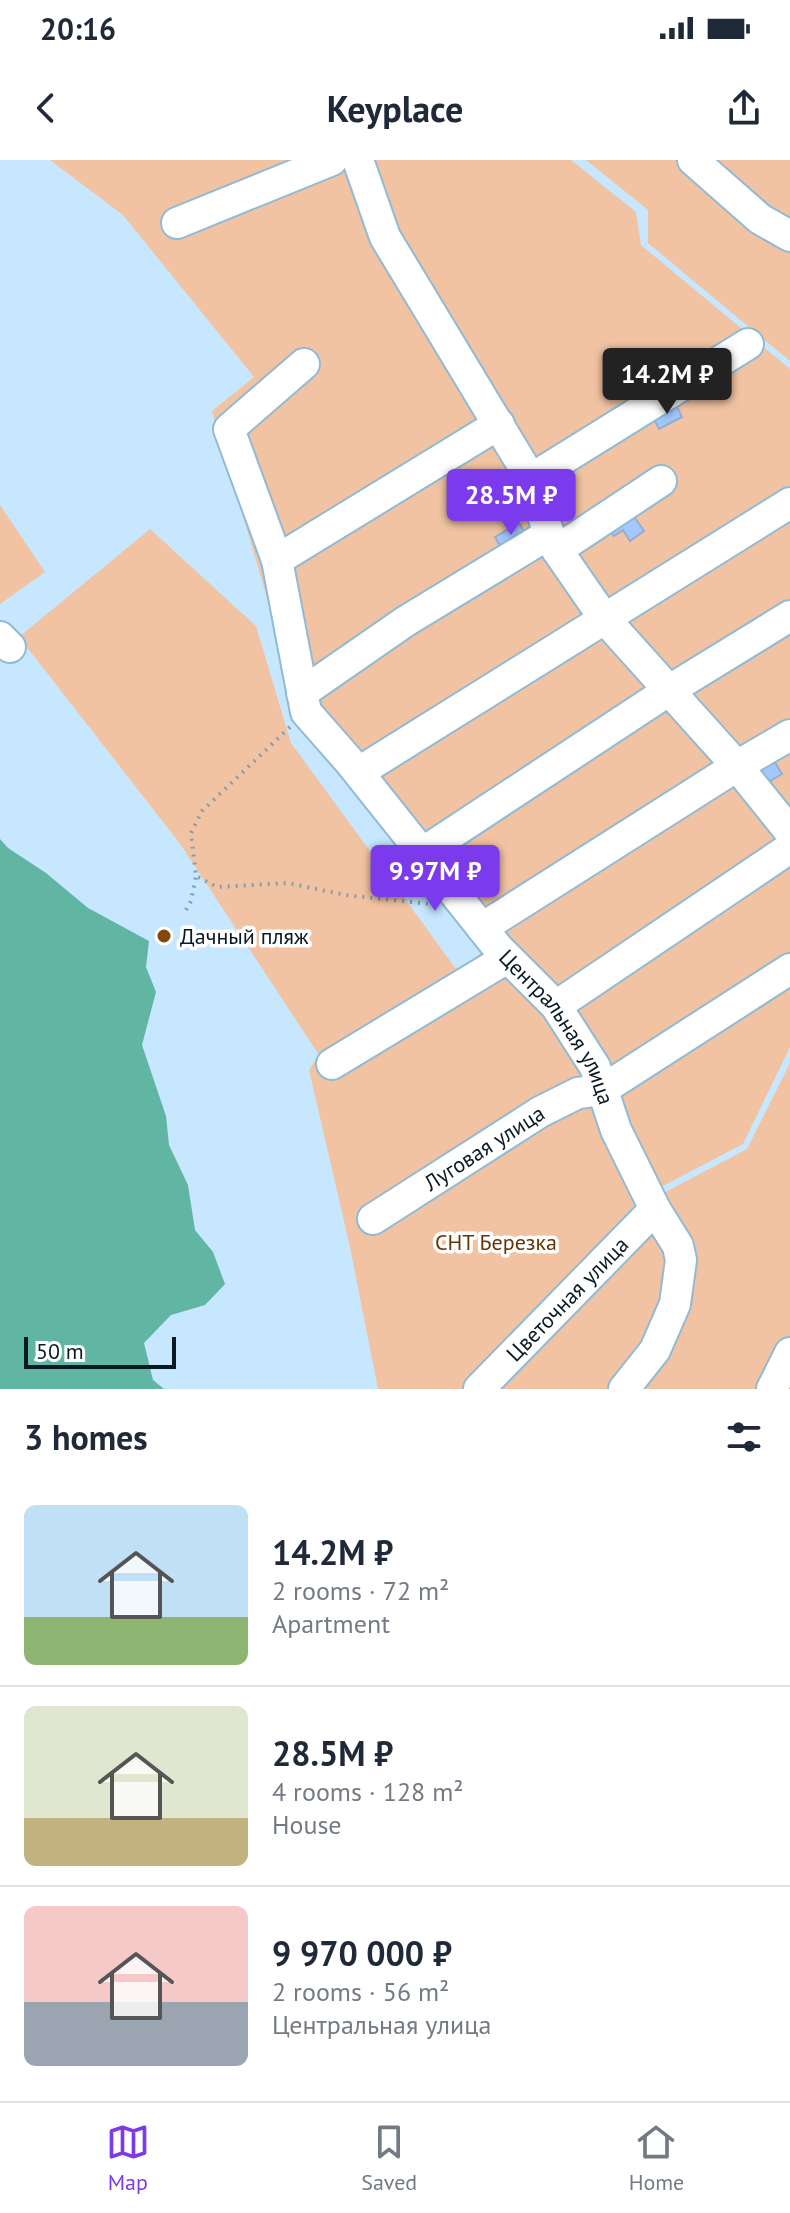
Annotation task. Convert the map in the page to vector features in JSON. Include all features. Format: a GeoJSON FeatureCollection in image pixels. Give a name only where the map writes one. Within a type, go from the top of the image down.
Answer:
{"type":"FeatureCollection","features":[{"type":"Feature","properties":{"kind":"street"},"geometry":{"type":"LineString","coordinates":[[693,160],[760,219],[790,236]]}},
{"type":"Feature","properties":{"kind":"street"},"geometry":{"type":"LineString","coordinates":[[177,223],[354,161],[385,237],[531,479],[553,542],[604,618],[737,766],[790,832]]}},
{"type":"Feature","properties":{"kind":"street"},"geometry":{"type":"LineString","coordinates":[[531,479],[748,344]]}},
{"type":"Feature","properties":{"kind":"street"},"geometry":{"type":"LineString","coordinates":[[304,364],[229,429],[277,560],[304,702],[406,621],[661,481]]}},
{"type":"Feature","properties":{"kind":"street"},"geometry":{"type":"LineString","coordinates":[[277,560],[499,424]]}},
{"type":"Feature","properties":{"kind":"street"},"geometry":{"type":"LineString","coordinates":[[359,772],[790,503]]}},
{"type":"Feature","properties":{"kind":"street"},"geometry":{"type":"LineString","coordinates":[[422,853],[668,691],[790,616]]}},
{"type":"Feature","properties":{"kind":"street","name":"Центральная улица"},"geometry":{"type":"LineString","coordinates":[[304,702],[507,958],[556,1006],[595,1067],[616,1130],[655,1209],[678,1246],[681,1260],[675,1304],[655,1350],[624,1389]]}},
{"type":"Feature","properties":{"kind":"street"},"geometry":{"type":"LineString","coordinates":[[474,918],[790,735]]}},
{"type":"Feature","properties":{"kind":"street"},"geometry":{"type":"LineString","coordinates":[[556,1006],[790,848]]}},
{"type":"Feature","properties":{"kind":"street"},"geometry":{"type":"LineString","coordinates":[[332,1064],[507,958]]}},
{"type":"Feature","properties":{"kind":"street","name":"Луговая улица"},"geometry":{"type":"LineString","coordinates":[[373,1219],[540,1112],[578,1093],[602,1090],[790,969]]}},
{"type":"Feature","properties":{"kind":"street","name":"Цветочная улица"},"geometry":{"type":"LineString","coordinates":[[479,1389],[655,1209]]}},
{"type":"Feature","properties":{"kind":"street"},"geometry":{"type":"LineString","coordinates":[[772,1389],[790,1353]]}},
{"type":"Feature","properties":{"kind":"path"},"geometry":{"type":"LineString","coordinates":[[186,910],[196,876],[191,833],[202,811],[304,702]]}},
{"type":"Feature","properties":{"kind":"path"},"geometry":{"type":"LineString","coordinates":[[196,876],[217,887],[288,883],[474,918]]}},
{"type":"Feature","properties":{"kind":"green space","name":"СНТ Березка"},"geometry":{"type":"Polygon","coordinates":[[[50,160],[571,160],[636,212],[641,245],[790,369],[790,1047],[743,1144],[640,1198],[639,1206],[747,1149],[790,1063],[790,1389],[378,1389],[350,1247],[309,1070],[319,1055],[181,845],[19,637],[150,529],[256,626],[291,743],[459,973],[487,947],[548,1021],[581,1075],[553,1016],[288,669],[212,411],[254,377],[123,215],[50,160]]]}},
{"type":"Feature","properties":{"kind":"green space"},"geometry":{"type":"Polygon","coordinates":[[[586,160],[790,160],[790,361],[648,243],[648,210],[586,160]]]}},
{"type":"Feature","properties":{"kind":"green space"},"geometry":{"type":"Polygon","coordinates":[[[0,505],[45,572],[0,604],[0,505]]]}},
{"type":"Feature","properties":{"kind":"shaded area"},"geometry":{"type":"Polygon","coordinates":[[[0,839],[88,908],[149,941],[146,967],[156,992],[142,1045],[166,1116],[169,1145],[188,1185],[195,1230],[213,1252],[225,1284],[205,1305],[171,1315],[144,1343],[153,1380],[164,1389],[0,1389],[0,839]]]}},
{"type":"Feature","properties":{"kind":"building"},"geometry":{"type":"Polygon","coordinates":[[[675,403],[682,417],[659,429],[652,415],[675,403]]]}},
{"type":"Feature","properties":{"kind":"building"},"geometry":{"type":"Polygon","coordinates":[[[629,509],[644,531],[630,541],[623,530],[614,536],[606,525],[629,509]]]}},
{"type":"Feature","properties":{"kind":"building"},"geometry":{"type":"Polygon","coordinates":[[[519,523],[527,537],[503,551],[495,537],[519,523]]]}},
{"type":"Feature","properties":{"kind":"building"},"geometry":{"type":"Polygon","coordinates":[[[769,753],[782,774],[765,784],[752,763],[769,753]]]}},
{"type":"Feature","properties":{"kind":"place","name":"Дачный пляж"},"geometry":{"type":"Point","coordinates":[164,936]}}]}
